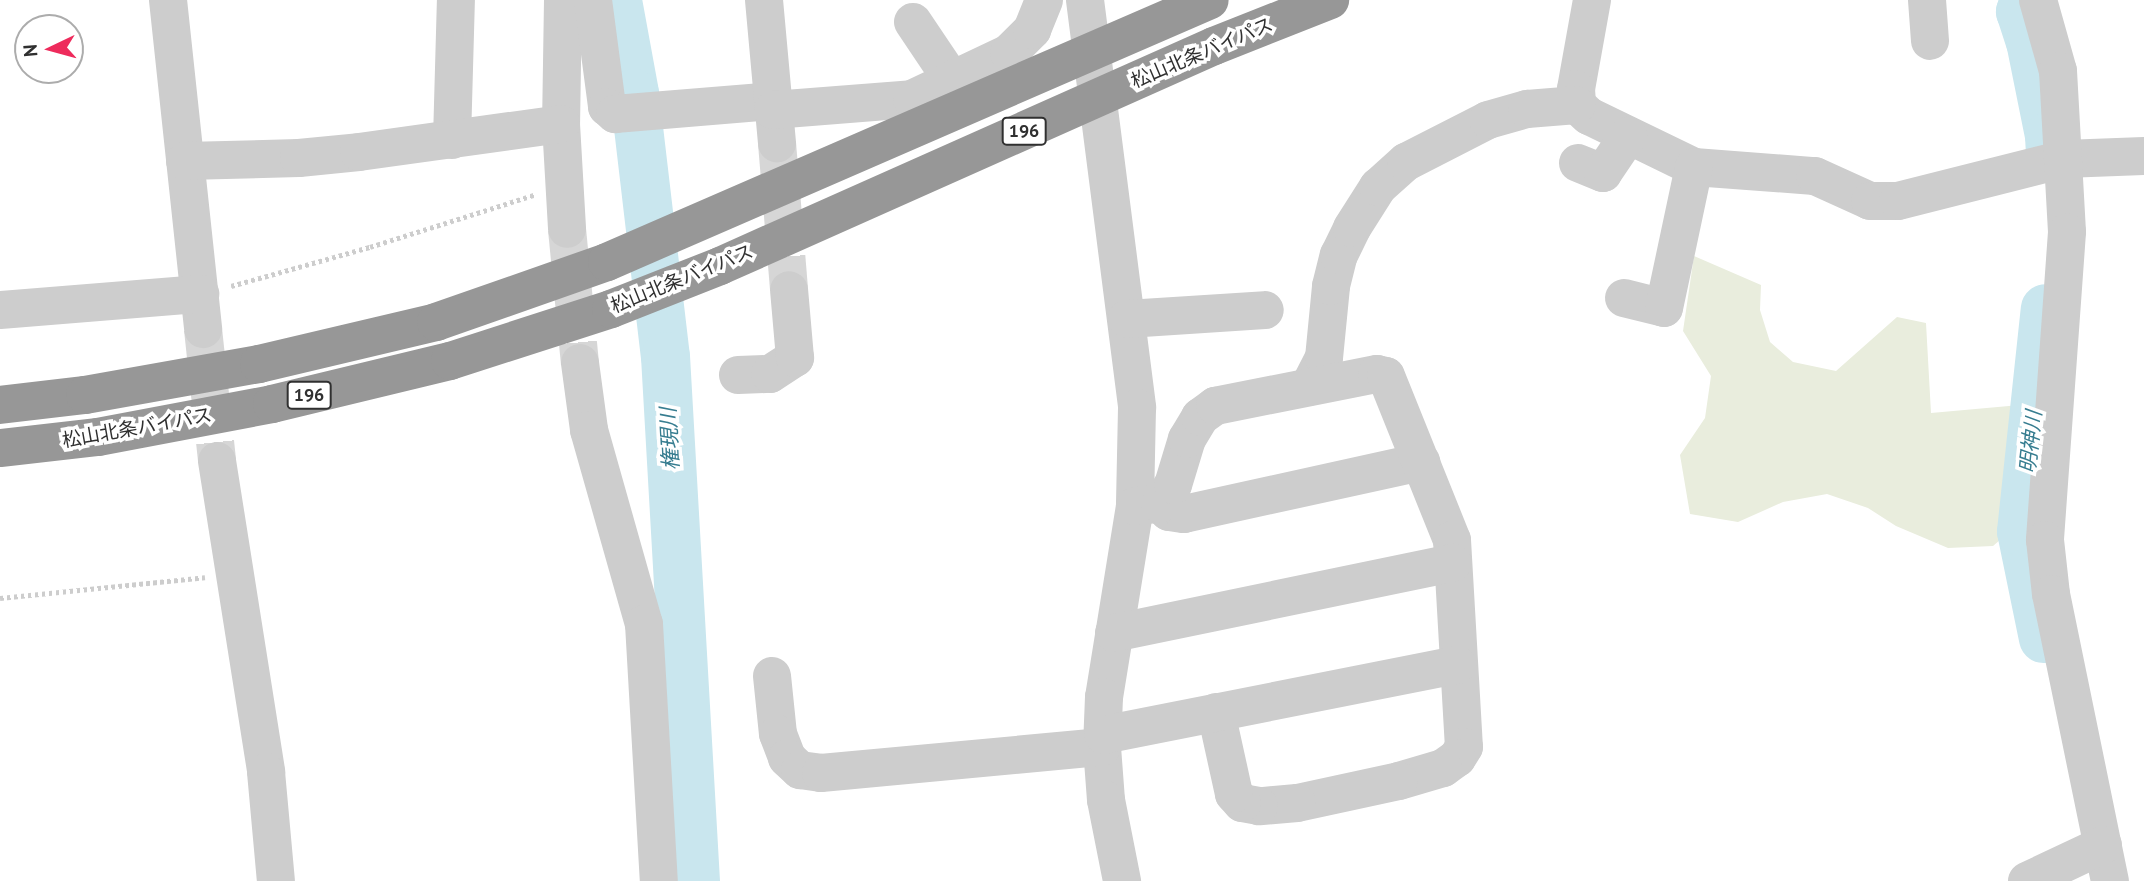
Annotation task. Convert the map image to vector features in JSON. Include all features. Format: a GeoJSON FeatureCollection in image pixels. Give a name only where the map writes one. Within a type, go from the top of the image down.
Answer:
{"type":"FeatureCollection","features":[{"type":"Feature","properties":{"kind":"highway","name":"196"},"geometry":{"type":"LineString","coordinates":[[0,405],[85,395],[259,364],[436,322],[607,262],[1093,54],[1210,0]]}},
{"type":"Feature","properties":{"kind":"highway","name":"松山北条バイパス"},"geometry":{"type":"LineString","coordinates":[[0,448],[98,437],[272,404],[450,360],[611,309],[720,267],[1098,98],[1330,0]]}},
{"type":"Feature","properties":{"kind":"street"},"geometry":{"type":"LineString","coordinates":[[0,310],[202,312],[167,0]]}},
{"type":"Feature","properties":{"kind":"street"},"geometry":{"type":"LineString","coordinates":[[452,140],[456,0]]}},
{"type":"Feature","properties":{"kind":"street"},"geometry":{"type":"LineString","coordinates":[[563,0],[561,124],[567,229]]}},
{"type":"Feature","properties":{"kind":"street"},"geometry":{"type":"LineString","coordinates":[[593,0],[607,107],[615,114],[656,111],[774,118],[912,99],[1009,53],[1032,30],[1044,0]]}},
{"type":"Feature","properties":{"kind":"street"},"geometry":{"type":"LineString","coordinates":[[764,0],[774,118]]}},
{"type":"Feature","properties":{"kind":"street"},"geometry":{"type":"LineString","coordinates":[[1085,0],[1127,319],[1147,505],[1114,633],[1104,697],[1102,741],[1106,800],[1122,881]]}},
{"type":"Feature","properties":{"kind":"street"},"geometry":{"type":"LineString","coordinates":[[1592,0],[1576,89],[1577,105],[1589,116],[1694,167],[1815,176],[1870,201],[1898,201],[2064,159],[2144,156]]}},
{"type":"Feature","properties":{"kind":"street"},"geometry":{"type":"LineString","coordinates":[[1927,0],[1930,41]]}},
{"type":"Feature","properties":{"kind":"street"},"geometry":{"type":"LineString","coordinates":[[2027,881],[2106,863],[2051,594],[2045,540],[2067,232],[2058,71],[2038,0]]}},
{"type":"Feature","properties":{"kind":"street"},"geometry":{"type":"LineString","coordinates":[[910,21],[951,80]]}},
{"type":"Feature","properties":{"kind":"street"},"geometry":{"type":"LineString","coordinates":[[1308,387],[1324,358],[1331,286],[1339,256],[1352,228],[1378,187],[1406,162],[1488,120],[1527,109],[1577,105]]}},
{"type":"Feature","properties":{"kind":"street"},"geometry":{"type":"LineString","coordinates":[[185,161],[299,158],[561,124]]}},
{"type":"Feature","properties":{"kind":"street"},"geometry":{"type":"LineString","coordinates":[[1578,163],[1603,173],[1628,136]]}},
{"type":"Feature","properties":{"kind":"street"},"geometry":{"type":"LineString","coordinates":[[1624,298],[1664,308],[1694,167]]}},
{"type":"Feature","properties":{"kind":"street"},"geometry":{"type":"LineString","coordinates":[[738,375],[770,374],[795,358],[789,290]]}},
{"type":"Feature","properties":{"kind":"street"},"geometry":{"type":"LineString","coordinates":[[1127,319],[1266,312]]}},
{"type":"Feature","properties":{"kind":"street"},"geometry":{"type":"LineString","coordinates":[[580,363],[589,430],[644,624],[659,881]]}},
{"type":"Feature","properties":{"kind":"street"},"geometry":{"type":"LineString","coordinates":[[1147,505],[1173,485],[1187,439],[1200,417],[1215,406],[1377,374],[1386,376],[1452,540],[1457,664],[1465,733],[1464,747],[1457,758],[1443,768],[1297,803],[1258,806],[1242,803],[1234,794],[1216,712]]}},
{"type":"Feature","properties":{"kind":"street"},"geometry":{"type":"LineString","coordinates":[[217,461],[266,772],[276,881]]}},
{"type":"Feature","properties":{"kind":"street"},"geometry":{"type":"LineString","coordinates":[[1147,505],[1184,514],[1421,462]]}},
{"type":"Feature","properties":{"kind":"street"},"geometry":{"type":"LineString","coordinates":[[1114,633],[1453,563]]}},
{"type":"Feature","properties":{"kind":"street"},"geometry":{"type":"LineString","coordinates":[[772,676],[778,734],[787,758],[800,770],[821,773],[1102,741],[1216,712],[1457,664]]}},
{"type":"Feature","properties":{"kind":"path"},"geometry":{"type":"LineString","coordinates":[[202,312],[370,247],[565,184]]}},
{"type":"Feature","properties":{"kind":"path"},"geometry":{"type":"LineString","coordinates":[[0,598],[234,575]]}},
{"type":"Feature","properties":{"kind":"green space"},"geometry":{"type":"Polygon","coordinates":[[[1694,256],[1761,285],[1760,310],[1770,342],[1793,362],[1836,371],[1897,317],[1926,323],[1931,413],[2020,405],[2007,534],[1993,546],[1948,548],[1896,526],[1868,508],[1827,494],[1783,502],[1738,522],[1690,514],[1680,455],[1705,418],[1711,376],[1683,331],[1694,256]]]}},
{"type":"Feature","properties":{"kind":"waterway","name":"権現川"},"geometry":{"type":"LineString","coordinates":[[617,0],[634,93],[665,356],[695,881]]}},
{"type":"Feature","properties":{"kind":"waterway","name":"明神川"},"geometry":{"type":"LineString","coordinates":[[2024,0],[2020,11],[2030,41],[2049,135],[2050,155]]}},
{"type":"Feature","properties":{"kind":"waterway","name":"明神川"},"geometry":{"type":"LineString","coordinates":[[2043,638],[2021,531],[2045,308]]}},
{"type":"Feature","properties":{"kind":"tunnel"},"geometry":{"type":"LineString","coordinates":[[777,143],[789,290]]}},
{"type":"Feature","properties":{"kind":"tunnel"},"geometry":{"type":"LineString","coordinates":[[567,229],[580,363]]}},
{"type":"Feature","properties":{"kind":"tunnel"},"geometry":{"type":"LineString","coordinates":[[203,329],[217,461]]}}]}
